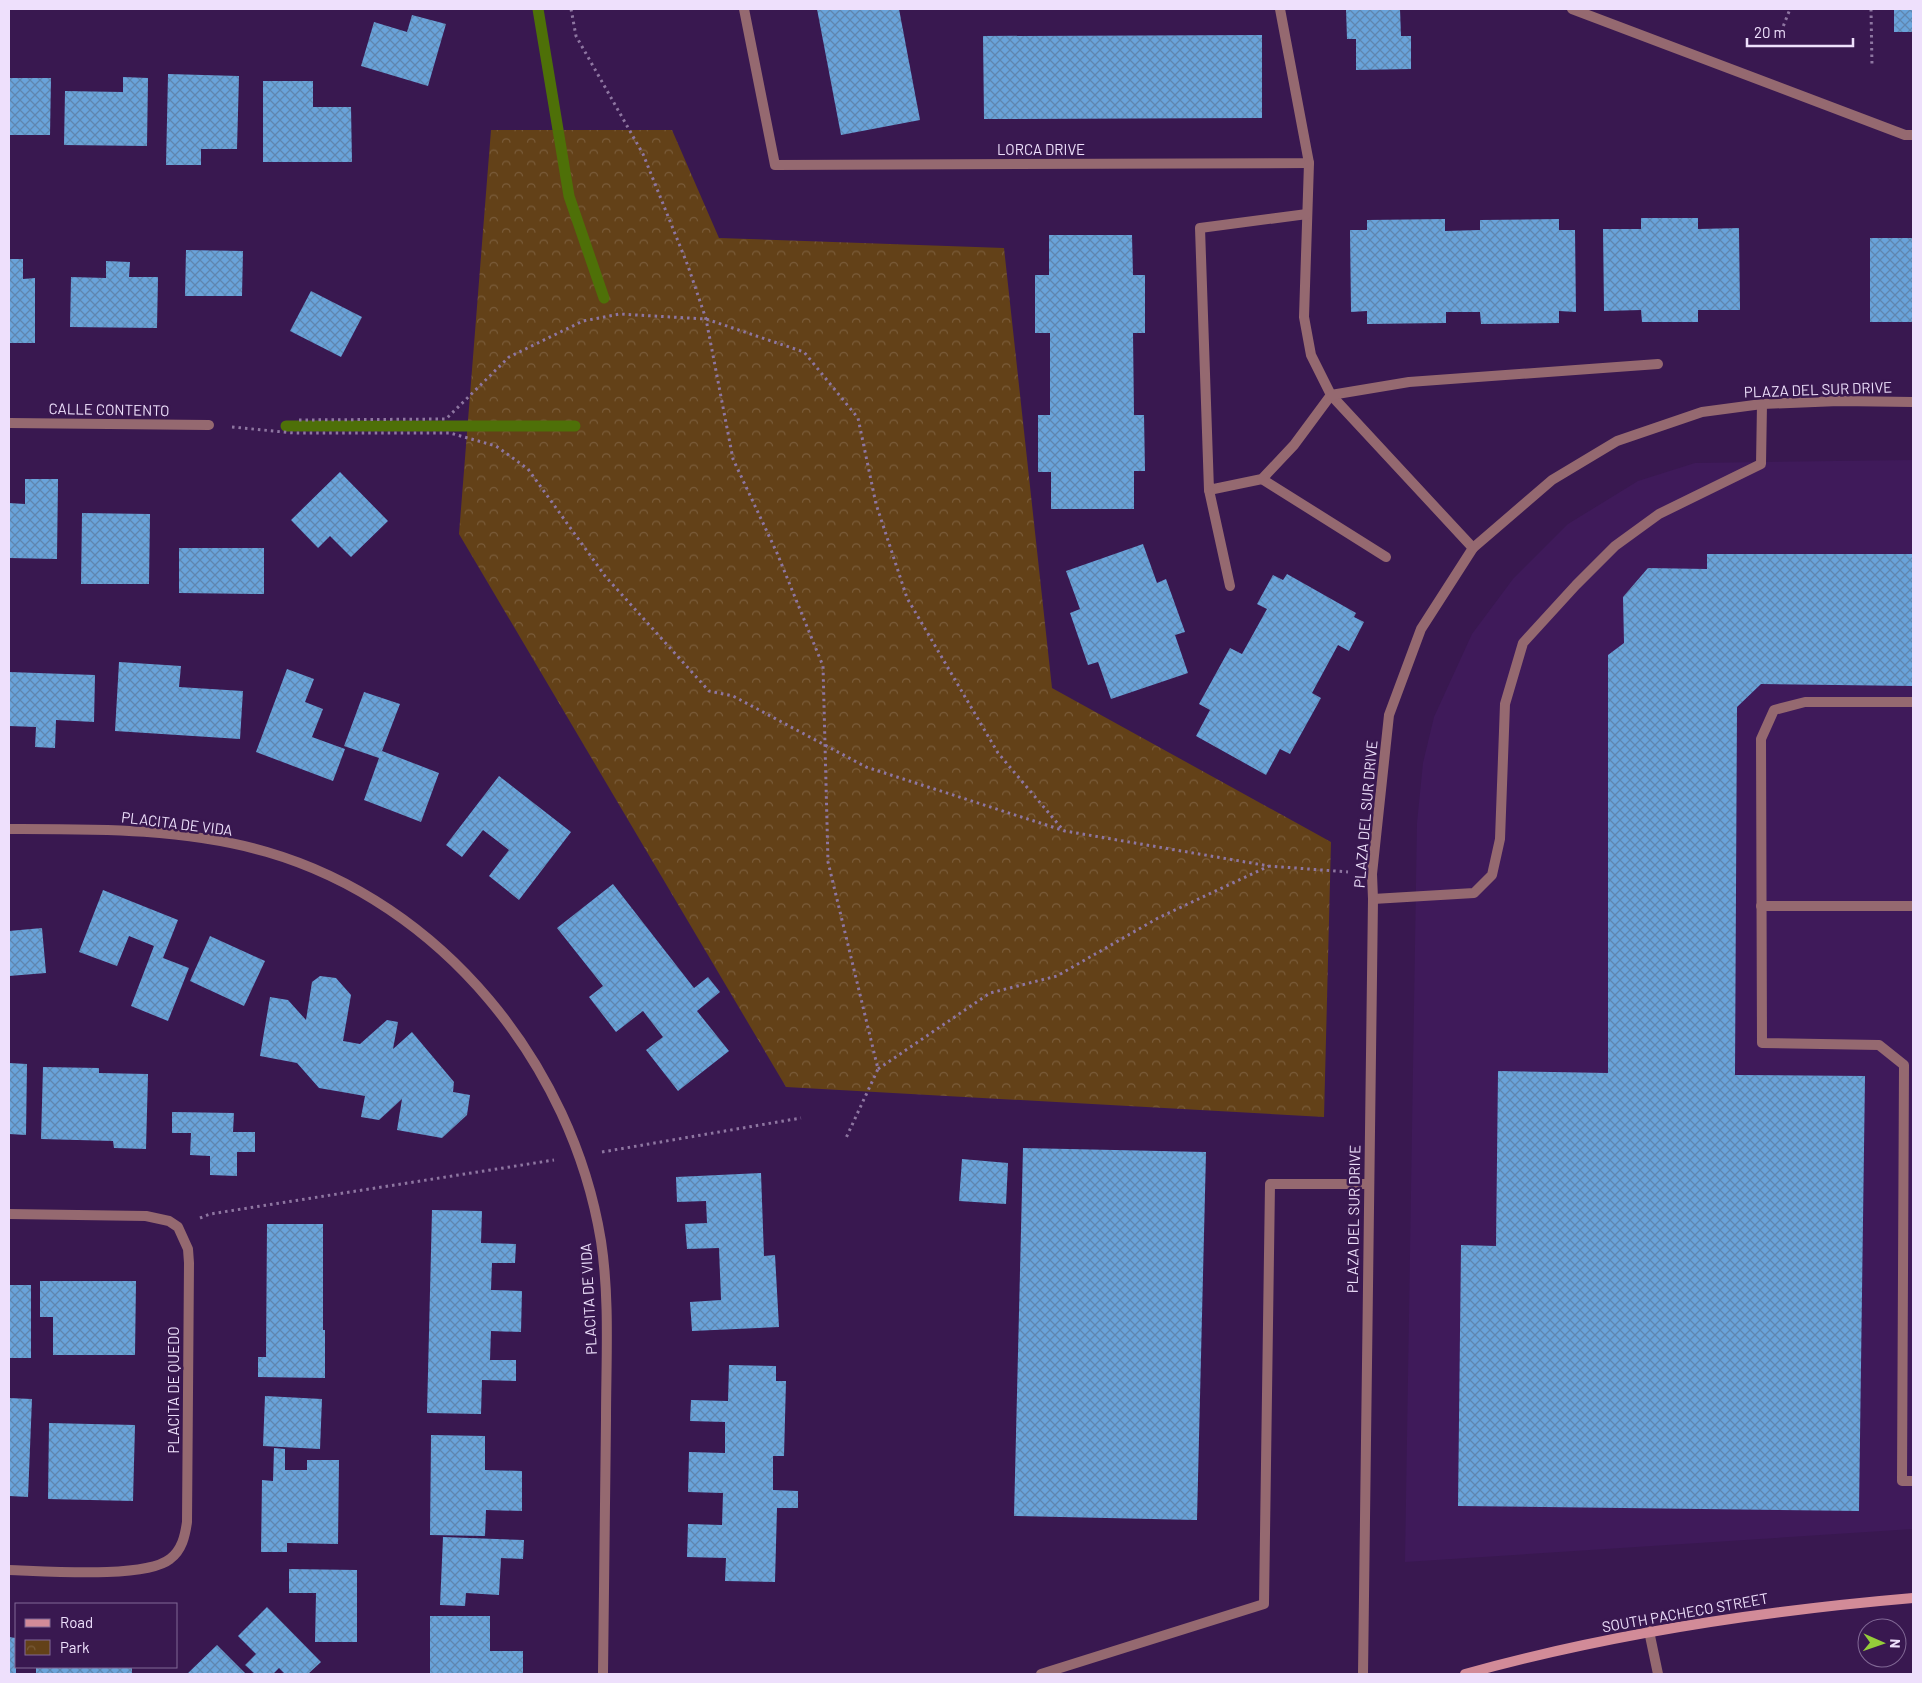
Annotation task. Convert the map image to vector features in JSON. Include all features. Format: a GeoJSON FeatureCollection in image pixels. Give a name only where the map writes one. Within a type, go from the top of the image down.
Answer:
{"type":"FeatureCollection","features":[{"type":"Feature","properties":{"kind":"street","name":"LORCA DRIVE"},"geometry":{"type":"LineString","coordinates":[[744,9],[775,165],[1309,163]]}},
{"type":"Feature","properties":{"kind":"street"},"geometry":{"type":"LineString","coordinates":[[1280,9],[1309,163],[1304,317],[1311,355],[1331,395],[1473,548]]}},
{"type":"Feature","properties":{"kind":"street"},"geometry":{"type":"LineString","coordinates":[[1572,9],[1896,131],[1913,135]]}},
{"type":"Feature","properties":{"kind":"street"},"geometry":{"type":"LineString","coordinates":[[1230,586],[1209,490],[1200,228],[1307,214]]}},
{"type":"Feature","properties":{"kind":"street"},"geometry":{"type":"LineString","coordinates":[[1209,490],[1262,479],[1294,445],[1331,395],[1409,382],[1658,364]]}},
{"type":"Feature","properties":{"kind":"street","name":"PLAZA DEL SUR DRIVE"},"geometry":{"type":"LineString","coordinates":[[1363,1674],[1372,874],[1389,715],[1421,629],[1473,548],[1552,480],[1617,441],[1702,412],[1762,404],[1839,401],[1913,402]]}},
{"type":"Feature","properties":{"kind":"street"},"geometry":{"type":"LineString","coordinates":[[1373,899],[1474,893],[1492,875],[1500,839],[1505,704],[1523,643],[1615,546],[1659,514],[1762,464],[1762,404]]}},
{"type":"Feature","properties":{"kind":"street","name":"CALLE CONTENTO"},"geometry":{"type":"LineString","coordinates":[[9,423],[209,425]]}},
{"type":"Feature","properties":{"kind":"street"},"geometry":{"type":"LineString","coordinates":[[1262,479],[1386,557]]}},
{"type":"Feature","properties":{"kind":"street"},"geometry":{"type":"LineString","coordinates":[[1913,702],[1805,702],[1774,710],[1761,739],[1762,1043],[1879,1045],[1904,1065],[1902,1481],[1913,1481]]}},
{"type":"Feature","properties":{"kind":"street","name":"PLACITA DE VIDA"},"geometry":{"type":"LineString","coordinates":[[9,829],[142,832],[213,840],[276,855],[316,870],[362,893],[406,921],[444,952],[478,986],[510,1024],[537,1066],[557,1103],[579,1156],[592,1200],[601,1242],[607,1324],[603,1674]]}},
{"type":"Feature","properties":{"kind":"street"},"geometry":{"type":"LineString","coordinates":[[1761,906],[1913,906]]}},
{"type":"Feature","properties":{"kind":"street"},"geometry":{"type":"LineString","coordinates":[[1041,1674],[1264,1604],[1270,1184],[1368,1184]]}},
{"type":"Feature","properties":{"kind":"street"},"geometry":{"type":"LineString","coordinates":[[9,1214],[146,1216],[168,1221],[178,1227]]}},
{"type":"Feature","properties":{"kind":"street","name":"PLACITA DE QUEDO"},"geometry":{"type":"LineString","coordinates":[[9,1570],[132,1572],[159,1566],[170,1559],[179,1549],[187,1522],[189,1263],[188,1249],[178,1227]]}},
{"type":"Feature","properties":{"kind":"street","name":"SOUTH PACHECO STREET"},"geometry":{"type":"LineString","coordinates":[[1465,1674],[1648,1631],[1791,1610],[1913,1598]]}},
{"type":"Feature","properties":{"kind":"street"},"geometry":{"type":"LineString","coordinates":[[1648,1631],[1658,1674]]}},
{"type":"Feature","properties":{"kind":"path"},"geometry":{"type":"LineString","coordinates":[[570,9],[576,36],[643,154],[688,266],[706,319],[734,459],[777,553],[823,666],[827,747],[828,862],[878,1069]]}},
{"type":"Feature","properties":{"kind":"path"},"geometry":{"type":"LineString","coordinates":[[1781,32],[1790,9]]}},
{"type":"Feature","properties":{"kind":"path"},"geometry":{"type":"LineString","coordinates":[[1871,9],[1872,66]]}},
{"type":"Feature","properties":{"kind":"path"},"geometry":{"type":"LineString","coordinates":[[300,420],[446,419],[509,357],[583,321],[620,314],[706,319],[804,352],[858,418],[876,504],[907,598],[998,753],[1065,831]]}},
{"type":"Feature","properties":{"kind":"path"},"geometry":{"type":"LineString","coordinates":[[209,425],[294,433],[450,433],[496,446],[528,468],[605,576],[709,691],[734,696],[866,767],[1065,831],[1269,866],[1372,874]]}},
{"type":"Feature","properties":{"kind":"path"},"geometry":{"type":"LineString","coordinates":[[846,1138],[878,1069],[990,993],[1057,976],[1158,918],[1269,866]]}},
{"type":"Feature","properties":{"kind":"path"},"geometry":{"type":"LineString","coordinates":[[178,1227],[210,1214],[579,1156],[801,1118]]}},
{"type":"Feature","properties":{"kind":"shaded area"},"geometry":{"type":"Polygon","coordinates":[[[1913,460],[1913,1529],[1405,1562],[1417,823],[1423,763],[1434,717],[1472,634],[1513,579],[1568,524],[1638,481],[1695,463],[1913,460]]]}},
{"type":"Feature","properties":{"kind":"green space"},"geometry":{"type":"Polygon","coordinates":[[[491,130],[672,130],[719,238],[1004,248],[1052,688],[1331,842],[1324,1117],[786,1087],[459,534],[491,130]]]}},
{"type":"Feature","properties":{"kind":"building"},"geometry":{"type":"Polygon","coordinates":[[[817,9],[899,9],[920,120],[841,135],[817,9]]]}},
{"type":"Feature","properties":{"kind":"building"},"geometry":{"type":"Polygon","coordinates":[[[1346,9],[1400,9],[1401,36],[1411,36],[1411,69],[1356,70],[1356,39],[1347,39],[1346,9]]]}},
{"type":"Feature","properties":{"kind":"building"},"geometry":{"type":"Polygon","coordinates":[[[1894,9],[1913,9],[1913,32],[1894,32],[1894,9]]]}},
{"type":"Feature","properties":{"kind":"building"},"geometry":{"type":"Polygon","coordinates":[[[412,15],[446,24],[428,86],[361,66],[374,22],[407,32],[412,15]]]}},
{"type":"Feature","properties":{"kind":"building"},"geometry":{"type":"Polygon","coordinates":[[[1262,35],[1262,118],[984,119],[983,36],[1262,35]]]}},
{"type":"Feature","properties":{"kind":"building"},"geometry":{"type":"Polygon","coordinates":[[[168,74],[239,76],[237,149],[201,149],[201,165],[166,165],[168,74]]]}},
{"type":"Feature","properties":{"kind":"building"},"geometry":{"type":"Polygon","coordinates":[[[123,77],[148,78],[147,146],[64,145],[65,91],[123,92],[123,77]]]}},
{"type":"Feature","properties":{"kind":"building"},"geometry":{"type":"Polygon","coordinates":[[[9,78],[51,78],[50,135],[9,135],[9,78]]]}},
{"type":"Feature","properties":{"kind":"building"},"geometry":{"type":"Polygon","coordinates":[[[263,81],[313,81],[313,107],[351,107],[352,162],[263,162],[263,81]]]}},
{"type":"Feature","properties":{"kind":"building"},"geometry":{"type":"Polygon","coordinates":[[[1641,218],[1698,218],[1698,229],[1739,228],[1740,310],[1698,310],[1698,322],[1642,322],[1641,310],[1604,311],[1603,229],[1641,229],[1641,218]]]}},
{"type":"Feature","properties":{"kind":"building"},"geometry":{"type":"Polygon","coordinates":[[[1445,219],[1445,231],[1480,230],[1480,220],[1559,219],[1559,230],[1575,230],[1576,312],[1559,311],[1559,323],[1481,324],[1480,312],[1446,312],[1446,323],[1367,324],[1367,311],[1351,312],[1350,230],[1367,230],[1367,220],[1445,219]]]}},
{"type":"Feature","properties":{"kind":"building"},"geometry":{"type":"Polygon","coordinates":[[[1049,235],[1132,235],[1133,275],[1145,275],[1145,333],[1133,333],[1134,415],[1144,415],[1145,471],[1134,471],[1134,509],[1051,509],[1051,472],[1038,472],[1038,415],[1050,415],[1050,333],[1035,333],[1035,275],[1049,275],[1049,235]]]}},
{"type":"Feature","properties":{"kind":"building"},"geometry":{"type":"Polygon","coordinates":[[[1870,238],[1913,238],[1913,322],[1870,322],[1870,238]]]}},
{"type":"Feature","properties":{"kind":"building"},"geometry":{"type":"Polygon","coordinates":[[[186,250],[243,251],[242,296],[185,296],[186,250]]]}},
{"type":"Feature","properties":{"kind":"building"},"geometry":{"type":"Polygon","coordinates":[[[9,259],[23,259],[23,279],[35,278],[35,343],[9,343],[9,259]]]}},
{"type":"Feature","properties":{"kind":"building"},"geometry":{"type":"Polygon","coordinates":[[[106,261],[130,262],[129,277],[158,277],[157,328],[70,327],[71,277],[106,278],[106,261]]]}},
{"type":"Feature","properties":{"kind":"building"},"geometry":{"type":"Polygon","coordinates":[[[311,291],[362,317],[341,357],[290,331],[311,291]]]}},
{"type":"Feature","properties":{"kind":"building"},"geometry":{"type":"Polygon","coordinates":[[[340,472],[388,521],[351,557],[330,536],[318,548],[291,520],[340,472]]]}},
{"type":"Feature","properties":{"kind":"building"},"geometry":{"type":"Polygon","coordinates":[[[25,479],[58,479],[57,559],[9,558],[9,503],[25,504],[25,479]]]}},
{"type":"Feature","properties":{"kind":"building"},"geometry":{"type":"Polygon","coordinates":[[[82,513],[150,514],[149,584],[81,584],[82,513]]]}},
{"type":"Feature","properties":{"kind":"building"},"geometry":{"type":"Polygon","coordinates":[[[1143,544],[1157,583],[1166,579],[1185,632],[1175,635],[1188,673],[1111,699],[1098,662],[1088,665],[1070,613],[1080,609],[1066,571],[1143,544]]]}},
{"type":"Feature","properties":{"kind":"building"},"geometry":{"type":"Polygon","coordinates":[[[179,548],[264,548],[264,594],[179,593],[179,548]]]}},
{"type":"Feature","properties":{"kind":"building"},"geometry":{"type":"Polygon","coordinates":[[[1707,554],[1913,554],[1913,686],[1761,684],[1737,707],[1735,1075],[1865,1076],[1859,1511],[1458,1506],[1461,1245],[1496,1246],[1498,1071],[1608,1073],[1608,655],[1624,643],[1623,597],[1648,568],[1707,569],[1707,554]]]}},
{"type":"Feature","properties":{"kind":"building"},"geometry":{"type":"Polygon","coordinates":[[[1287,574],[1356,613],[1354,617],[1364,622],[1349,651],[1338,645],[1312,693],[1321,698],[1290,754],[1280,749],[1266,775],[1196,736],[1210,710],[1199,704],[1230,648],[1242,654],[1267,609],[1257,604],[1273,575],[1283,580],[1287,574]]]}},
{"type":"Feature","properties":{"kind":"building"},"geometry":{"type":"Polygon","coordinates":[[[119,662],[181,666],[179,687],[243,691],[240,739],[115,731],[119,662]]]}},
{"type":"Feature","properties":{"kind":"building"},"geometry":{"type":"Polygon","coordinates":[[[287,669],[314,679],[305,702],[323,709],[312,737],[345,749],[333,781],[256,752],[287,669]]]}},
{"type":"Feature","properties":{"kind":"building"},"geometry":{"type":"Polygon","coordinates":[[[9,672],[95,675],[94,722],[56,720],[55,748],[35,747],[36,727],[9,726],[9,672]]]}},
{"type":"Feature","properties":{"kind":"building"},"geometry":{"type":"Polygon","coordinates":[[[364,692],[400,704],[382,751],[439,773],[421,822],[364,800],[379,758],[344,746],[364,692]]]}},
{"type":"Feature","properties":{"kind":"building"},"geometry":{"type":"Polygon","coordinates":[[[499,776],[571,832],[519,900],[489,876],[509,850],[483,830],[462,857],[446,845],[499,776]]]}},
{"type":"Feature","properties":{"kind":"building"},"geometry":{"type":"Polygon","coordinates":[[[613,884],[694,988],[708,977],[720,992],[697,1011],[729,1051],[678,1091],[646,1050],[663,1037],[643,1011],[616,1032],[589,997],[603,986],[557,928],[613,884]]]}},
{"type":"Feature","properties":{"kind":"building"},"geometry":{"type":"Polygon","coordinates":[[[103,890],[178,920],[163,958],[189,968],[168,1021],[131,1006],[154,946],[129,936],[117,966],[79,952],[103,890]]]}},
{"type":"Feature","properties":{"kind":"building"},"geometry":{"type":"Polygon","coordinates":[[[42,928],[46,973],[9,976],[9,931],[42,928]]]}},
{"type":"Feature","properties":{"kind":"building"},"geometry":{"type":"Polygon","coordinates":[[[210,936],[265,961],[244,1006],[190,981],[210,936]]]}},
{"type":"Feature","properties":{"kind":"building"},"geometry":{"type":"Polygon","coordinates":[[[320,976],[336,978],[351,995],[343,1041],[360,1044],[387,1020],[398,1022],[393,1049],[412,1032],[454,1082],[453,1092],[470,1095],[467,1115],[442,1138],[397,1130],[402,1099],[379,1120],[361,1117],[365,1096],[319,1088],[297,1063],[260,1056],[270,997],[288,1000],[306,1020],[312,982],[320,976]]]}},
{"type":"Feature","properties":{"kind":"building"},"geometry":{"type":"Polygon","coordinates":[[[9,1063],[27,1064],[26,1135],[9,1134],[9,1063]]]}},
{"type":"Feature","properties":{"kind":"building"},"geometry":{"type":"Polygon","coordinates":[[[43,1067],[99,1068],[99,1073],[148,1074],[146,1149],[114,1148],[113,1141],[41,1139],[43,1067]]]}},
{"type":"Feature","properties":{"kind":"building"},"geometry":{"type":"Polygon","coordinates":[[[172,1112],[234,1113],[233,1132],[255,1132],[255,1152],[237,1152],[237,1176],[210,1175],[210,1156],[190,1155],[191,1133],[172,1133],[172,1112]]]}},
{"type":"Feature","properties":{"kind":"building"},"geometry":{"type":"Polygon","coordinates":[[[1023,1148],[1206,1152],[1197,1520],[1014,1516],[1023,1148]]]}},
{"type":"Feature","properties":{"kind":"building"},"geometry":{"type":"Polygon","coordinates":[[[962,1159],[1008,1163],[1006,1204],[959,1201],[962,1159]]]}},
{"type":"Feature","properties":{"kind":"building"},"geometry":{"type":"Polygon","coordinates":[[[761,1173],[764,1256],[775,1255],[779,1327],[692,1331],[690,1302],[721,1300],[719,1248],[687,1249],[685,1224],[707,1223],[706,1201],[677,1202],[676,1177],[761,1173]]]}},
{"type":"Feature","properties":{"kind":"building"},"geometry":{"type":"Polygon","coordinates":[[[432,1210],[482,1211],[481,1243],[516,1244],[515,1263],[492,1263],[491,1290],[522,1291],[521,1332],[491,1331],[490,1360],[516,1360],[516,1381],[482,1380],[481,1414],[427,1413],[432,1210]]]}},
{"type":"Feature","properties":{"kind":"building"},"geometry":{"type":"Polygon","coordinates":[[[267,1224],[323,1224],[325,1378],[258,1377],[258,1357],[266,1357],[267,1224]]]}},
{"type":"Feature","properties":{"kind":"building"},"geometry":{"type":"Polygon","coordinates":[[[40,1281],[136,1281],[135,1355],[53,1355],[53,1317],[40,1317],[40,1281]]]}},
{"type":"Feature","properties":{"kind":"building"},"geometry":{"type":"Polygon","coordinates":[[[9,1285],[31,1285],[31,1358],[9,1358],[9,1285]]]}},
{"type":"Feature","properties":{"kind":"building"},"geometry":{"type":"Polygon","coordinates":[[[729,1365],[776,1366],[776,1381],[786,1381],[784,1456],[773,1456],[773,1490],[798,1491],[798,1508],[777,1508],[775,1582],[725,1581],[726,1558],[687,1557],[688,1524],[722,1525],[723,1493],[688,1492],[689,1452],[725,1453],[725,1422],[690,1421],[691,1400],[728,1401],[729,1365]]]}},
{"type":"Feature","properties":{"kind":"building"},"geometry":{"type":"Polygon","coordinates":[[[265,1396],[322,1399],[320,1449],[263,1446],[265,1396]]]}},
{"type":"Feature","properties":{"kind":"building"},"geometry":{"type":"Polygon","coordinates":[[[9,1398],[32,1399],[28,1497],[9,1496],[9,1398]]]}},
{"type":"Feature","properties":{"kind":"building"},"geometry":{"type":"Polygon","coordinates":[[[49,1423],[135,1425],[133,1501],[48,1499],[49,1423]]]}},
{"type":"Feature","properties":{"kind":"building"},"geometry":{"type":"Polygon","coordinates":[[[431,1435],[485,1436],[485,1470],[522,1471],[522,1511],[486,1510],[485,1536],[430,1535],[431,1435]]]}},
{"type":"Feature","properties":{"kind":"building"},"geometry":{"type":"Polygon","coordinates":[[[274,1448],[285,1449],[285,1470],[307,1470],[307,1460],[339,1460],[338,1544],[287,1543],[287,1552],[261,1552],[262,1480],[273,1481],[274,1448]]]}},
{"type":"Feature","properties":{"kind":"building"},"geometry":{"type":"Polygon","coordinates":[[[443,1537],[524,1540],[523,1559],[501,1558],[499,1595],[466,1593],[465,1606],[440,1605],[443,1537]]]}},
{"type":"Feature","properties":{"kind":"building"},"geometry":{"type":"Polygon","coordinates":[[[289,1569],[357,1570],[357,1642],[315,1642],[316,1593],[289,1593],[289,1569]]]}},
{"type":"Feature","properties":{"kind":"building"},"geometry":{"type":"Polygon","coordinates":[[[267,1607],[321,1662],[308,1674],[285,1674],[279,1668],[273,1674],[255,1674],[245,1665],[256,1654],[238,1636],[267,1607]]]}},
{"type":"Feature","properties":{"kind":"building"},"geometry":{"type":"Polygon","coordinates":[[[430,1616],[490,1616],[490,1651],[523,1651],[523,1674],[430,1674],[430,1616]]]}},
{"type":"Feature","properties":{"kind":"building"},"geometry":{"type":"Polygon","coordinates":[[[9,1637],[15,1638],[16,1674],[9,1674],[9,1637]]]}},
{"type":"Feature","properties":{"kind":"building"},"geometry":{"type":"Polygon","coordinates":[[[217,1645],[246,1674],[187,1674],[217,1645]]]}},
{"type":"Feature","properties":{"kind":"building"},"geometry":{"type":"Polygon","coordinates":[[[36,1668],[132,1668],[132,1674],[36,1674],[36,1668]]]}},
{"type":"Feature","properties":{"kind":"waterway"},"geometry":{"type":"LineString","coordinates":[[538,9],[569,196],[604,298]]}},
{"type":"Feature","properties":{"kind":"waterway"},"geometry":{"type":"LineString","coordinates":[[286,426],[575,426]]}}]}
